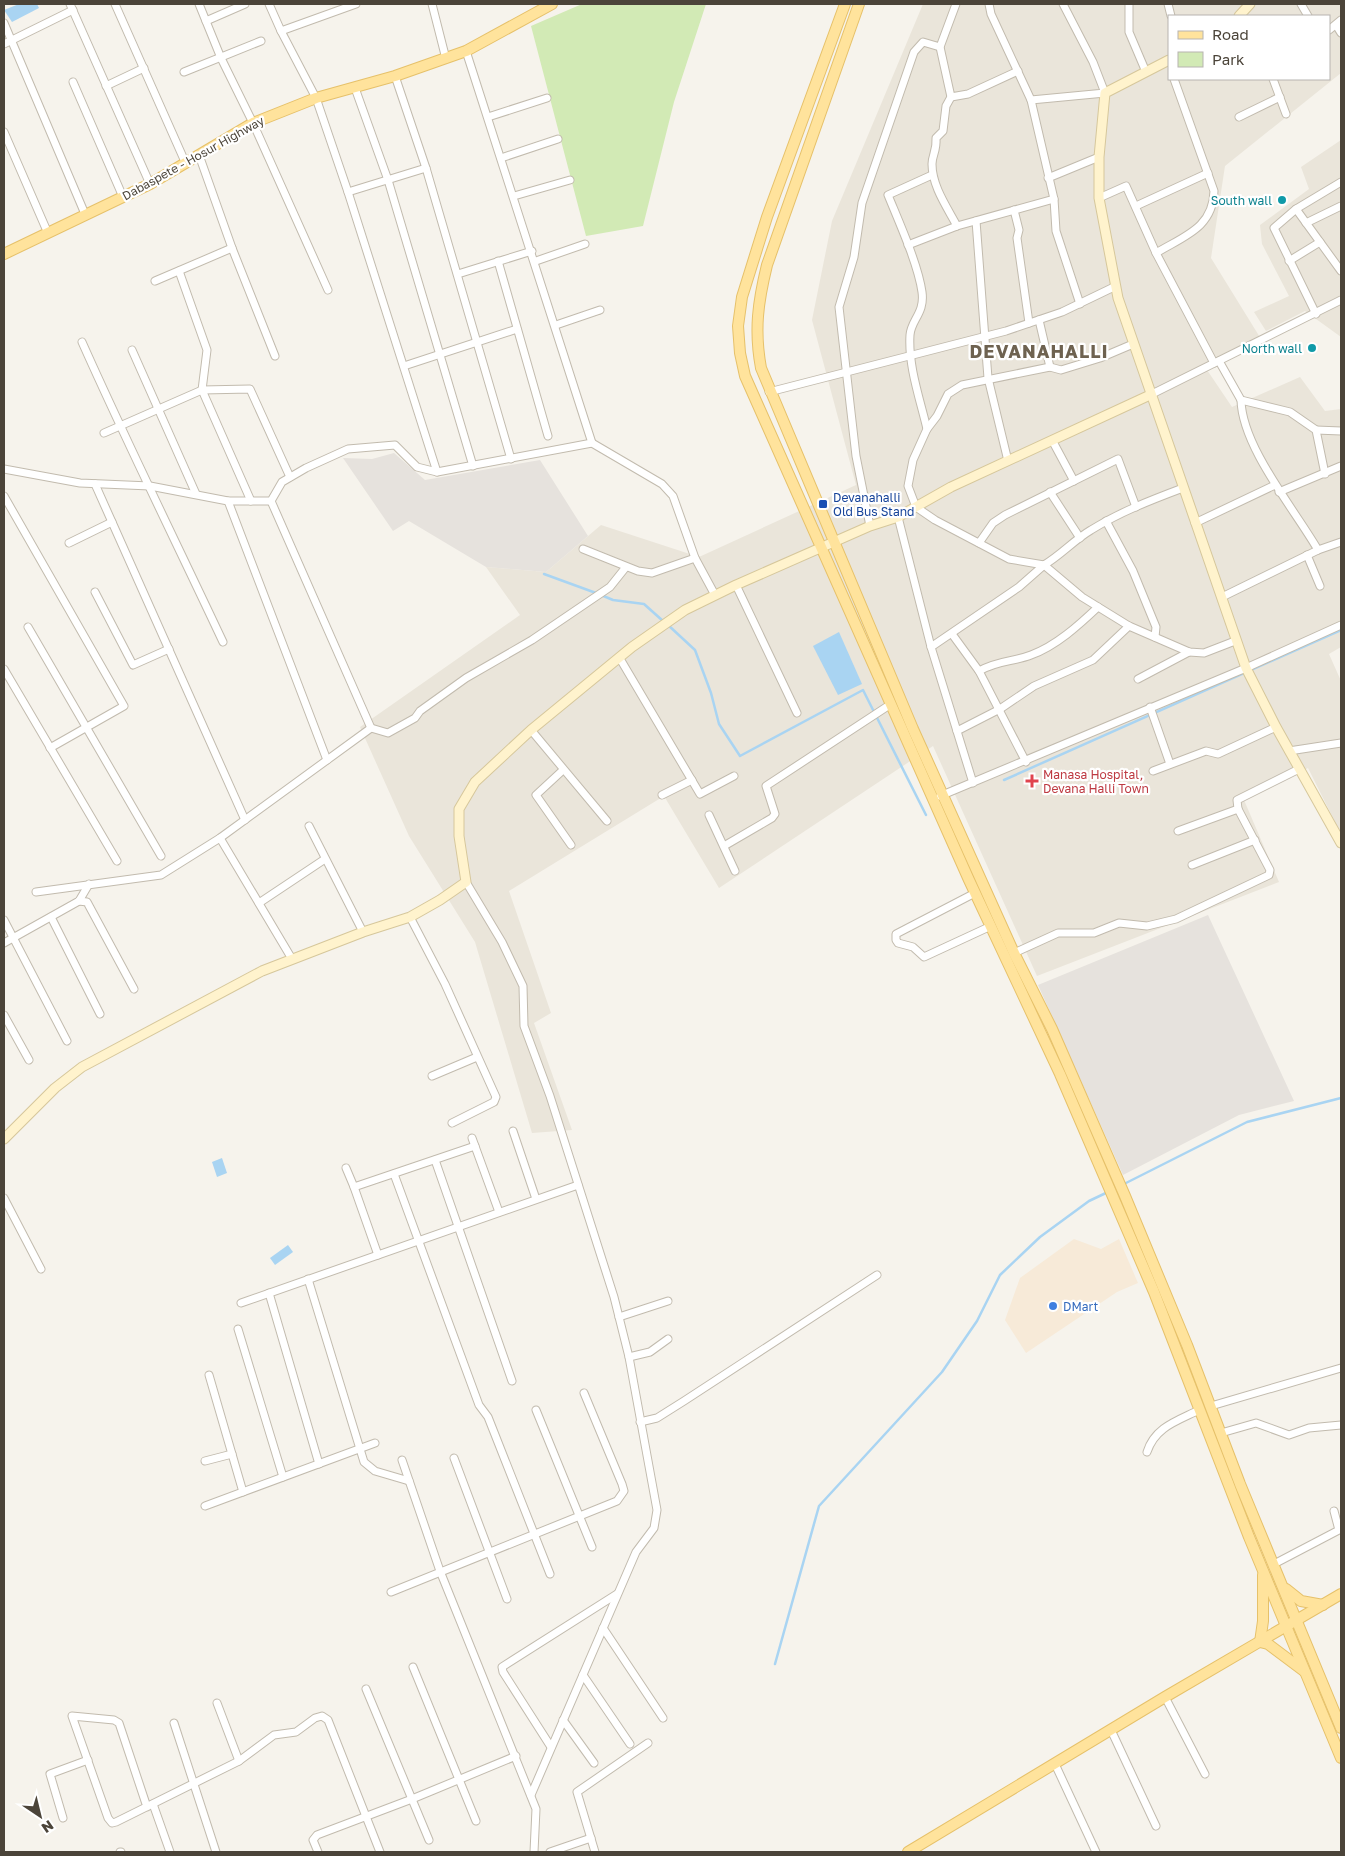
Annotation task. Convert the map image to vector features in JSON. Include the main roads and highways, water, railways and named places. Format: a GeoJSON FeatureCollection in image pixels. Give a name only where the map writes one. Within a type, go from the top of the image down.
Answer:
{"type":"FeatureCollection","features":[{"type":"Feature","properties":{"kind":"main road","name":"Dabaspete - Hosur Highway"},"geometry":{"type":"LineString","coordinates":[[4,254],[47,231],[150,184],[254,123],[316,98],[395,76],[466,51],[552,4]]}},
{"type":"Feature","properties":{"kind":"main road"},"geometry":{"type":"LineString","coordinates":[[846,4],[767,217],[742,297],[738,326],[740,353],[750,390],[975,893],[1042,1034],[1104,1176],[1154,1292],[1263,1572],[1341,1758]]}},
{"type":"Feature","properties":{"kind":"main road"},"geometry":{"type":"LineString","coordinates":[[859,4],[784,213],[757,303],[757,350],[769,392],[913,728],[1014,953],[1052,1029],[1125,1196],[1341,1728]]}},
{"type":"Feature","properties":{"kind":"main road"},"geometry":{"type":"LineString","coordinates":[[1260,1642],[1263,1621],[1263,1572]]}},
{"type":"Feature","properties":{"kind":"main road"},"geometry":{"type":"LineString","coordinates":[[1284,1588],[1301,1601],[1323,1605]]}},
{"type":"Feature","properties":{"kind":"main road"},"geometry":{"type":"LineString","coordinates":[[908,1852],[1165,1697],[1341,1594]]}},
{"type":"Feature","properties":{"kind":"main road"},"geometry":{"type":"LineString","coordinates":[[1260,1642],[1268,1644],[1305,1672]]}},
{"type":"Feature","properties":{"kind":"water"},"geometry":{"type":"Polygon","coordinates":[[[19,4],[37,4],[39,8],[12,22],[4,10],[19,4]]]}},
{"type":"Feature","properties":{"kind":"water"},"geometry":{"type":"Polygon","coordinates":[[[839,632],[862,684],[838,695],[813,646],[839,632]]]}},
{"type":"Feature","properties":{"kind":"water"},"geometry":{"type":"Polygon","coordinates":[[[222,1158],[227,1173],[217,1177],[212,1162],[222,1158]]]}},
{"type":"Feature","properties":{"kind":"water"},"geometry":{"type":"Polygon","coordinates":[[[288,1245],[293,1252],[275,1265],[270,1258],[288,1245]]]}},
{"type":"Feature","properties":{"kind":"waterway"},"geometry":{"type":"LineString","coordinates":[[544,574],[596,593]]}},
{"type":"Feature","properties":{"kind":"waterway"},"geometry":{"type":"LineString","coordinates":[[601,595],[613,600],[644,604],[663,621]]}},
{"type":"Feature","properties":{"kind":"waterway"},"geometry":{"type":"LineString","coordinates":[[668,625],[695,650],[711,693],[719,724],[740,756],[863,690],[926,815]]}},
{"type":"Feature","properties":{"kind":"waterway"},"geometry":{"type":"LineString","coordinates":[[1004,780],[1341,630]]}},
{"type":"Feature","properties":{"kind":"waterway"},"geometry":{"type":"LineString","coordinates":[[1124,1184],[1247,1122],[1341,1098]]}},
{"type":"Feature","properties":{"kind":"waterway"},"geometry":{"type":"LineString","coordinates":[[775,1664],[819,1506],[942,1372],[977,1321],[1000,1275],[1040,1237],[1089,1201],[1108,1192]]}},
{"type":"Feature","properties":{"kind":"place","name":"South wall"},"geometry":{"type":"Point","coordinates":[1282,200]}},
{"type":"Feature","properties":{"kind":"place","name":"North wall"},"geometry":{"type":"Point","coordinates":[1312,348]}},
{"type":"Feature","properties":{"kind":"place","name":"Devanahalli Old Bus Stand"},"geometry":{"type":"Point","coordinates":[823,504]}},
{"type":"Feature","properties":{"kind":"place","name":"Manasa Hospital, Devana Halli Town"},"geometry":{"type":"Point","coordinates":[1032,781]}},
{"type":"Feature","properties":{"kind":"place","name":"DMart"},"geometry":{"type":"Point","coordinates":[1053,1306]}},
{"type":"Feature","properties":{"kind":"district","name":"DEVANAHALLI"},"geometry":{"type":"Point","coordinates":[1039,351]}}]}
